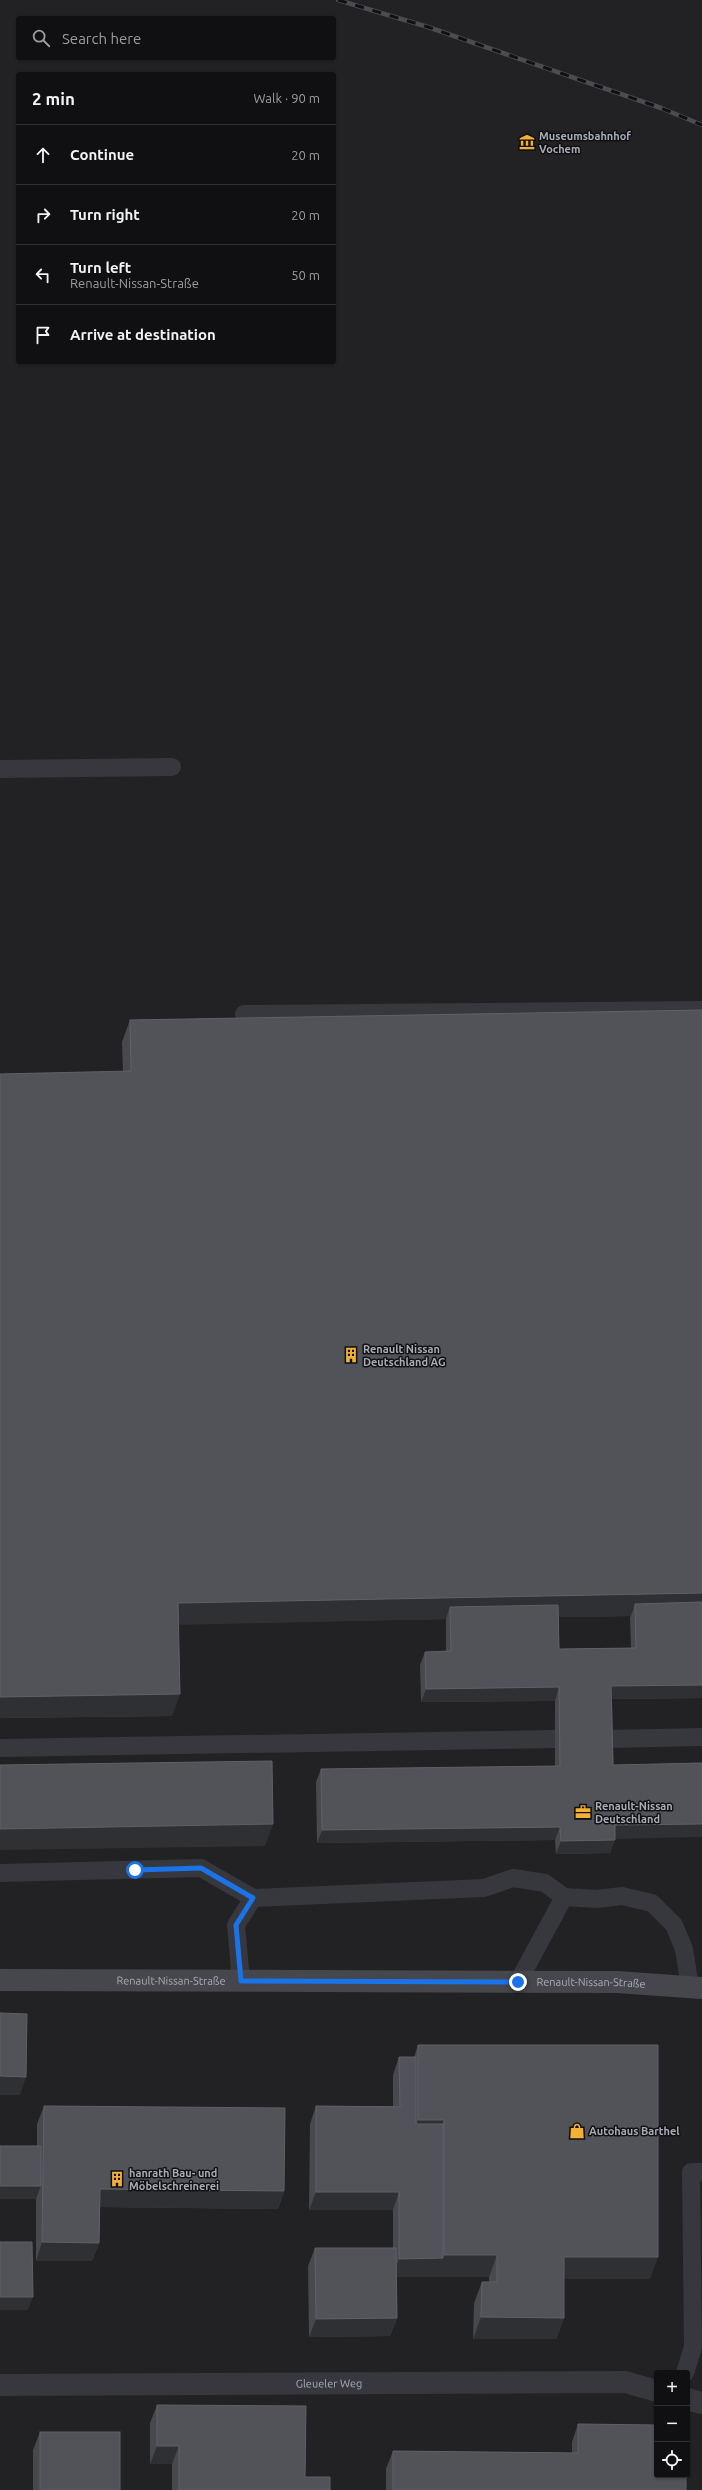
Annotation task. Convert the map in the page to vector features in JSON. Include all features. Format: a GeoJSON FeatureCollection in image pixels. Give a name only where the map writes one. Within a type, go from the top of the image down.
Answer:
{"type":"FeatureCollection","features":[{"type":"Feature","properties":{"kind":"street","name":"Renault-Nissan-Straße"},"geometry":{"type":"LineString","coordinates":[[0,1980],[617,1982],[696,1988]]}},
{"type":"Feature","properties":{"kind":"street","name":"Gleueler Weg"},"geometry":{"type":"LineString","coordinates":[[0,2385],[625,2382],[654,2390]]}},
{"type":"Feature","properties":{"kind":"street"},"geometry":{"type":"LineString","coordinates":[[690,2400],[702,2403]]}},
{"type":"Feature","properties":{"kind":"lane"},"geometry":{"type":"LineString","coordinates":[[0,770],[172,767]]}},
{"type":"Feature","properties":{"kind":"lane"},"geometry":{"type":"LineString","coordinates":[[244,1014],[702,1010]]}},
{"type":"Feature","properties":{"kind":"lane"},"geometry":{"type":"LineString","coordinates":[[608,1739],[702,1737]]}},
{"type":"Feature","properties":{"kind":"lane"},"geometry":{"type":"LineString","coordinates":[[0,1748],[555,1739]]}},
{"type":"Feature","properties":{"kind":"lane"},"geometry":{"type":"LineString","coordinates":[[0,1873],[201,1868],[253,1898],[484,1888],[513,1878],[545,1882],[564,1897],[597,1899],[622,1896],[652,1903],[674,1925],[684,1949],[696,1988]]}},
{"type":"Feature","properties":{"kind":"lane"},"geometry":{"type":"LineString","coordinates":[[518,1982],[564,1897]]}},
{"type":"Feature","properties":{"kind":"lane"},"geometry":{"type":"LineString","coordinates":[[241,1981],[236,1925],[253,1898]]}},
{"type":"Feature","properties":{"kind":"lane"},"geometry":{"type":"LineString","coordinates":[[686,2370],[693,2348],[690,2172],[702,2172]]}},
{"type":"Feature","properties":{"kind":"shaded area"},"geometry":{"type":"Polygon","coordinates":[[[0,0],[702,0],[702,2490],[0,2490],[0,0]]]}},
{"type":"Feature","properties":{"kind":"building","name":"Renault Nissan Deutschland AG"},"geometry":{"type":"Polygon","coordinates":[[[702,1010],[702,1593],[178,1603],[180,1694],[0,1697],[0,1074],[131,1071],[130,1020],[702,1010]]]}},
{"type":"Feature","properties":{"kind":"building"},"geometry":{"type":"Polygon","coordinates":[[[702,1602],[702,1685],[611,1686],[613,1765],[702,1763],[702,1824],[615,1825],[615,1840],[561,1841],[560,1827],[322,1830],[321,1769],[560,1766],[559,1687],[426,1689],[425,1652],[451,1651],[450,1607],[558,1605],[559,1649],[636,1648],[635,1604],[702,1602]]]}},
{"type":"Feature","properties":{"kind":"building"},"geometry":{"type":"Polygon","coordinates":[[[272,1761],[273,1824],[0,1829],[0,1765],[272,1761]]]}},
{"type":"Feature","properties":{"kind":"building"},"geometry":{"type":"Polygon","coordinates":[[[0,2013],[27,2014],[26,2077],[0,2076],[0,2013]]]}},
{"type":"Feature","properties":{"kind":"building"},"geometry":{"type":"Polygon","coordinates":[[[418,2045],[658,2045],[658,2257],[564,2257],[564,2318],[481,2317],[482,2282],[497,2282],[497,2255],[444,2255],[444,2120],[418,2120],[418,2045]]]}},
{"type":"Feature","properties":{"kind":"building"},"geometry":{"type":"Polygon","coordinates":[[[399,2057],[416,2057],[416,2124],[443,2124],[443,2258],[399,2259],[399,2192],[316,2192],[316,2106],[400,2107],[399,2057]]]}},
{"type":"Feature","properties":{"kind":"building"},"geometry":{"type":"Polygon","coordinates":[[[44,2106],[285,2108],[284,2191],[100,2189],[99,2243],[42,2242],[44,2106]]]}},
{"type":"Feature","properties":{"kind":"building"},"geometry":{"type":"Polygon","coordinates":[[[0,2146],[41,2146],[41,2186],[0,2186],[0,2146]]]}},
{"type":"Feature","properties":{"kind":"building"},"geometry":{"type":"Polygon","coordinates":[[[0,2242],[32,2242],[33,2297],[0,2297],[0,2242]]]}},
{"type":"Feature","properties":{"kind":"building"},"geometry":{"type":"Polygon","coordinates":[[[315,2248],[396,2248],[397,2318],[316,2319],[315,2248]]]}},
{"type":"Feature","properties":{"kind":"building"},"geometry":{"type":"Polygon","coordinates":[[[157,2405],[306,2406],[305,2477],[330,2477],[330,2490],[179,2490],[179,2446],[157,2446],[157,2405]]]}},
{"type":"Feature","properties":{"kind":"building"},"geometry":{"type":"Polygon","coordinates":[[[578,2424],[654,2425],[654,2478],[686,2478],[686,2490],[393,2490],[393,2451],[578,2453],[578,2424]]]}},
{"type":"Feature","properties":{"kind":"building"},"geometry":{"type":"Polygon","coordinates":[[[40,2432],[120,2432],[120,2490],[40,2490],[40,2432]]]}},
{"type":"Feature","properties":{"kind":"railway"},"geometry":{"type":"LineString","coordinates":[[338,0],[428,27],[661,108],[702,125]]}},
{"type":"Feature","properties":{"kind":"place","name":"Museumsbahnhof Vochem"},"geometry":{"type":"Point","coordinates":[527,142]}},
{"type":"Feature","properties":{"kind":"place","name":"Renault Nissan Deutschland AG"},"geometry":{"type":"Point","coordinates":[351,1355]}},
{"type":"Feature","properties":{"kind":"place","name":"Renault-Nissan Deutschland"},"geometry":{"type":"Point","coordinates":[583,1812]}},
{"type":"Feature","properties":{"kind":"place","name":"Autohaus Barthel"},"geometry":{"type":"Point","coordinates":[577,2131]}},
{"type":"Feature","properties":{"kind":"place","name":"hanrath Bau- und Möbelschreinerei"},"geometry":{"type":"Point","coordinates":[117,2179]}},
{"type":"Feature","properties":{"kind":"route"},"geometry":{"type":"LineString","coordinates":[[135,1870],[201,1868],[253,1898],[236,1925],[241,1981],[518,1982]]}}]}
